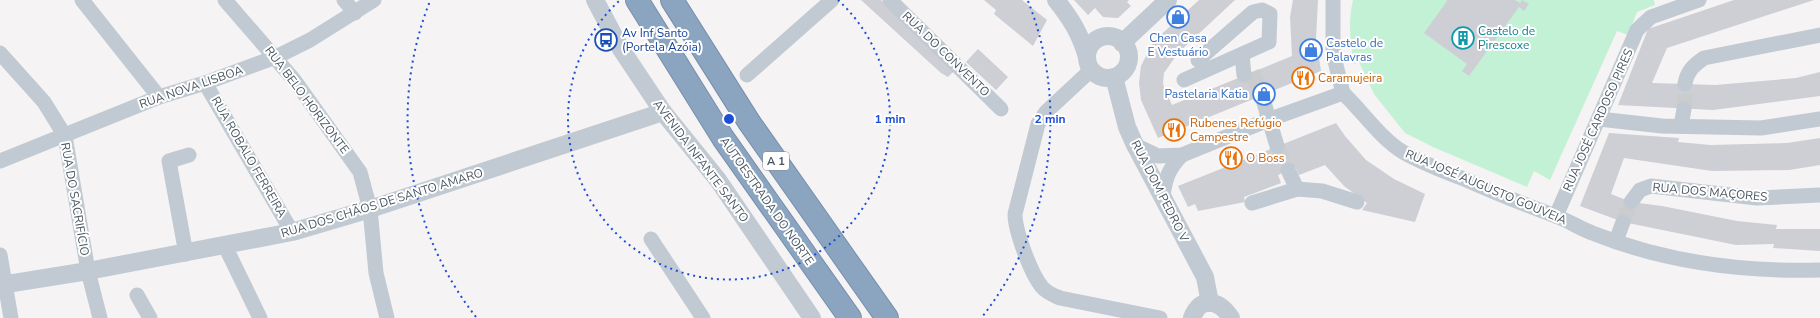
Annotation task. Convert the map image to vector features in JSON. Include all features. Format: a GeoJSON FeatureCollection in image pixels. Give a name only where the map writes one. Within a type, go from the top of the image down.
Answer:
{"type":"FeatureCollection","features":[{"type":"Feature","properties":{"kind":"highway","name":"AUTOESTRADA DO NORTE"},"geometry":{"type":"LineString","coordinates":[[637,0],[723,138],[850,318]]}},
{"type":"Feature","properties":{"kind":"highway","name":"A 1"},"geometry":{"type":"LineString","coordinates":[[672,0],[749,122],[887,318]]}},
{"type":"Feature","properties":{"kind":"street"},"geometry":{"type":"LineString","coordinates":[[82,0],[159,97]]}},
{"type":"Feature","properties":{"kind":"street","name":"RUA BELO HORIZONTE"},"geometry":{"type":"LineString","coordinates":[[226,0],[276,57],[360,172],[370,209],[376,272],[387,318]]}},
{"type":"Feature","properties":{"kind":"street"},"geometry":{"type":"LineString","coordinates":[[344,0],[355,13]]}},
{"type":"Feature","properties":{"kind":"street","name":"RUA NOVA LISBOA"},"geometry":{"type":"LineString","coordinates":[[0,162],[159,97],[205,83],[276,57],[310,40],[374,0]]}},
{"type":"Feature","properties":{"kind":"street","name":"AVENIDA INFANTE SANTO"},"geometry":{"type":"LineString","coordinates":[[595,0],[621,49],[663,112],[718,180],[812,318]]}},
{"type":"Feature","properties":{"kind":"street"},"geometry":{"type":"LineString","coordinates":[[747,75],[832,0]]}},
{"type":"Feature","properties":{"kind":"street","name":"RUA DO CONVENTO"},"geometry":{"type":"LineString","coordinates":[[890,0],[1001,109]]}},
{"type":"Feature","properties":{"kind":"street"},"geometry":{"type":"LineString","coordinates":[[1056,0],[1070,18],[1082,38],[1089,64],[1101,77],[1114,77],[1120,74],[1128,62],[1126,48],[1122,43],[1110,37],[1096,40],[1091,44],[1089,64],[1046,112],[1038,124],[1015,214],[1016,228],[1035,275],[1042,288],[1048,293],[1060,298],[1160,318]]}},
{"type":"Feature","properties":{"kind":"street"},"geometry":{"type":"LineString","coordinates":[[1122,43],[1168,0]]}},
{"type":"Feature","properties":{"kind":"street"},"geometry":{"type":"LineString","coordinates":[[1163,196],[1168,172],[1172,165],[1182,155],[1267,116],[1343,93],[1333,54],[1333,0]]}},
{"type":"Feature","properties":{"kind":"street","name":"RUA JOSÉ CARDOSO PIRES"},"geometry":{"type":"LineString","coordinates":[[1556,216],[1637,30],[1651,17],[1661,12],[1699,0]]}},
{"type":"Feature","properties":{"kind":"street"},"geometry":{"type":"LineString","coordinates":[[1184,80],[1269,42],[1270,14],[1266,11],[1258,10],[1253,12],[1198,60]]}},
{"type":"Feature","properties":{"kind":"street"},"geometry":{"type":"LineString","coordinates":[[1685,84],[1686,76],[1694,65],[1704,58],[1820,34]]}},
{"type":"Feature","properties":{"kind":"street","name":"RUA DO SACRIFÍCIO"},"geometry":{"type":"LineString","coordinates":[[0,53],[44,102],[65,136],[88,271],[100,318]]}},
{"type":"Feature","properties":{"kind":"street"},"geometry":{"type":"LineString","coordinates":[[1242,55],[1248,74]]}},
{"type":"Feature","properties":{"kind":"street","name":"RUA DOM PEDRO V"},"geometry":{"type":"LineString","coordinates":[[1114,77],[1127,127],[1135,145],[1205,277],[1210,303]]}},
{"type":"Feature","properties":{"kind":"street","name":"RUA ROBALO FERREIRA"},"geometry":{"type":"LineString","coordinates":[[205,83],[292,232]]}},
{"type":"Feature","properties":{"kind":"street","name":"RUA JOSÉ AUGUSTO GOUVEIA"},"geometry":{"type":"LineString","coordinates":[[1343,93],[1359,108],[1386,138],[1402,151],[1441,170],[1525,205],[1556,216],[1595,234],[1641,249],[1711,264],[1787,271],[1820,270]]}},
{"type":"Feature","properties":{"kind":"street"},"geometry":{"type":"LineString","coordinates":[[1258,98],[1267,116],[1277,146]]}},
{"type":"Feature","properties":{"kind":"street"},"geometry":{"type":"LineString","coordinates":[[1681,126],[1684,109]]}},
{"type":"Feature","properties":{"kind":"street","name":"RUA DOS CHÃOS DE SANTO AMARO"},"geometry":{"type":"LineString","coordinates":[[3,285],[186,254],[292,232],[370,209],[663,112]]}},
{"type":"Feature","properties":{"kind":"street"},"geometry":{"type":"LineString","coordinates":[[1599,119],[1681,126],[1761,128],[1820,119]]}},
{"type":"Feature","properties":{"kind":"street"},"geometry":{"type":"LineString","coordinates":[[1135,145],[1158,156],[1182,155]]}},
{"type":"Feature","properties":{"kind":"street"},"geometry":{"type":"LineString","coordinates":[[186,254],[169,161],[189,155]]}},
{"type":"Feature","properties":{"kind":"street"},"geometry":{"type":"LineString","coordinates":[[1288,170],[1297,189]]}},
{"type":"Feature","properties":{"kind":"street","name":"RUA DOS MAÇORES"},"geometry":{"type":"LineString","coordinates":[[1631,202],[1640,190],[1651,186],[1757,198],[1820,196]]}},
{"type":"Feature","properties":{"kind":"street"},"geometry":{"type":"LineString","coordinates":[[1252,203],[1297,189],[1322,191],[1357,202]]}},
{"type":"Feature","properties":{"kind":"street"},"geometry":{"type":"LineString","coordinates":[[1616,241],[1623,222]]}},
{"type":"Feature","properties":{"kind":"street"},"geometry":{"type":"LineString","coordinates":[[651,239],[703,318]]}},
{"type":"Feature","properties":{"kind":"street"},"geometry":{"type":"LineString","coordinates":[[225,246],[260,318]]}},
{"type":"Feature","properties":{"kind":"street"},"geometry":{"type":"LineString","coordinates":[[0,255],[3,285],[11,318]]}},
{"type":"Feature","properties":{"kind":"street"},"geometry":{"type":"LineString","coordinates":[[137,295],[150,318]]}},
{"type":"Feature","properties":{"kind":"street"},"geometry":{"type":"LineString","coordinates":[[1192,318],[1199,307],[1210,303],[1216,303],[1223,307],[1231,318]]}},
{"type":"Feature","properties":{"kind":"green space"},"geometry":{"type":"Polygon","coordinates":[[[1353,0],[1654,0],[1655,5],[1637,12],[1628,35],[1617,31],[1550,180],[1534,171],[1527,187],[1433,147],[1405,133],[1374,94],[1359,62],[1354,64],[1350,32],[1350,16],[1353,0]]]}},
{"type":"Feature","properties":{"kind":"building"},"geometry":{"type":"Polygon","coordinates":[[[861,0],[881,0],[956,69],[948,77],[941,73],[861,0]]]}},
{"type":"Feature","properties":{"kind":"building"},"geometry":{"type":"Polygon","coordinates":[[[984,0],[1022,0],[1047,20],[1033,46],[994,14],[996,10],[984,0]]]}},
{"type":"Feature","properties":{"kind":"building"},"geometry":{"type":"Polygon","coordinates":[[[1074,0],[1129,0],[1127,2],[1131,6],[1118,18],[1103,17],[1095,8],[1088,15],[1074,0]]]}},
{"type":"Feature","properties":{"kind":"building"},"geometry":{"type":"Polygon","coordinates":[[[1199,0],[1235,0],[1178,53],[1164,73],[1163,83],[1166,97],[1168,96],[1172,105],[1292,56],[1290,17],[1293,0],[1318,0],[1316,39],[1321,71],[1158,138],[1141,100],[1139,83],[1141,66],[1153,42],[1199,0]]]}},
{"type":"Feature","properties":{"kind":"building","name":"Castelo de Pirescoxe"},"geometry":{"type":"Polygon","coordinates":[[[1446,0],[1515,0],[1520,3],[1522,0],[1529,4],[1524,11],[1519,7],[1469,76],[1462,71],[1467,64],[1424,33],[1447,1],[1446,0]]]}},
{"type":"Feature","properties":{"kind":"building"},"geometry":{"type":"Polygon","coordinates":[[[1734,0],[1814,0],[1667,48],[1652,83],[1715,85],[1796,78],[1820,72],[1820,96],[1713,110],[1618,105],[1648,29],[1734,0]]]}},
{"type":"Feature","properties":{"kind":"building"},"geometry":{"type":"Polygon","coordinates":[[[978,49],[1008,77],[996,90],[966,62],[978,49]]]}},
{"type":"Feature","properties":{"kind":"building"},"geometry":{"type":"Polygon","coordinates":[[[1336,123],[1366,160],[1394,179],[1425,194],[1415,222],[1362,210],[1367,203],[1344,186],[1325,165],[1299,175],[1295,167],[1278,175],[1281,183],[1244,197],[1245,202],[1198,211],[1195,204],[1188,207],[1178,186],[1336,123]]]}},
{"type":"Feature","properties":{"kind":"building"},"geometry":{"type":"Polygon","coordinates":[[[1609,133],[1679,138],[1678,142],[1710,145],[1787,143],[1820,138],[1820,165],[1789,170],[1712,171],[1624,158],[1611,194],[1631,202],[1662,206],[1737,221],[1777,225],[1776,229],[1820,229],[1820,251],[1773,248],[1774,244],[1736,245],[1623,222],[1580,206],[1609,133]]]}},
{"type":"Feature","properties":{"kind":"tunnel"},"geometry":{"type":"LineString","coordinates":[[1252,72],[1262,96]]}},
{"type":"Feature","properties":{"kind":"tunnel"},"geometry":{"type":"LineString","coordinates":[[1684,109],[1685,84]]}},
{"type":"Feature","properties":{"kind":"tunnel"},"geometry":{"type":"LineString","coordinates":[[1277,146],[1288,170]]}},
{"type":"Feature","properties":{"kind":"tunnel"},"geometry":{"type":"LineString","coordinates":[[1623,222],[1631,202]]}},
{"type":"Feature","properties":{"kind":"place","name":"Chen Casa E Vestuário"},"geometry":{"type":"Point","coordinates":[1178,17]}},
{"type":"Feature","properties":{"kind":"place","name":"Castelo de Pirescoxe"},"geometry":{"type":"Point","coordinates":[1463,38]}},
{"type":"Feature","properties":{"kind":"place","name":"Av Inf Santo (Portela Azóia)"},"geometry":{"type":"Point","coordinates":[606,40]}},
{"type":"Feature","properties":{"kind":"place","name":"Castelo de Palavras"},"geometry":{"type":"Point","coordinates":[1311,50]}},
{"type":"Feature","properties":{"kind":"place","name":"Caramujeira"},"geometry":{"type":"Point","coordinates":[1303,78]}},
{"type":"Feature","properties":{"kind":"place","name":"Pastelaria Katia"},"geometry":{"type":"Point","coordinates":[1264,94]}},
{"type":"Feature","properties":{"kind":"place","name":"Rubenes Refúgio Campestre"},"geometry":{"type":"Point","coordinates":[1174,130]}},
{"type":"Feature","properties":{"kind":"place","name":"O Boss"},"geometry":{"type":"Point","coordinates":[1231,158]}}]}
